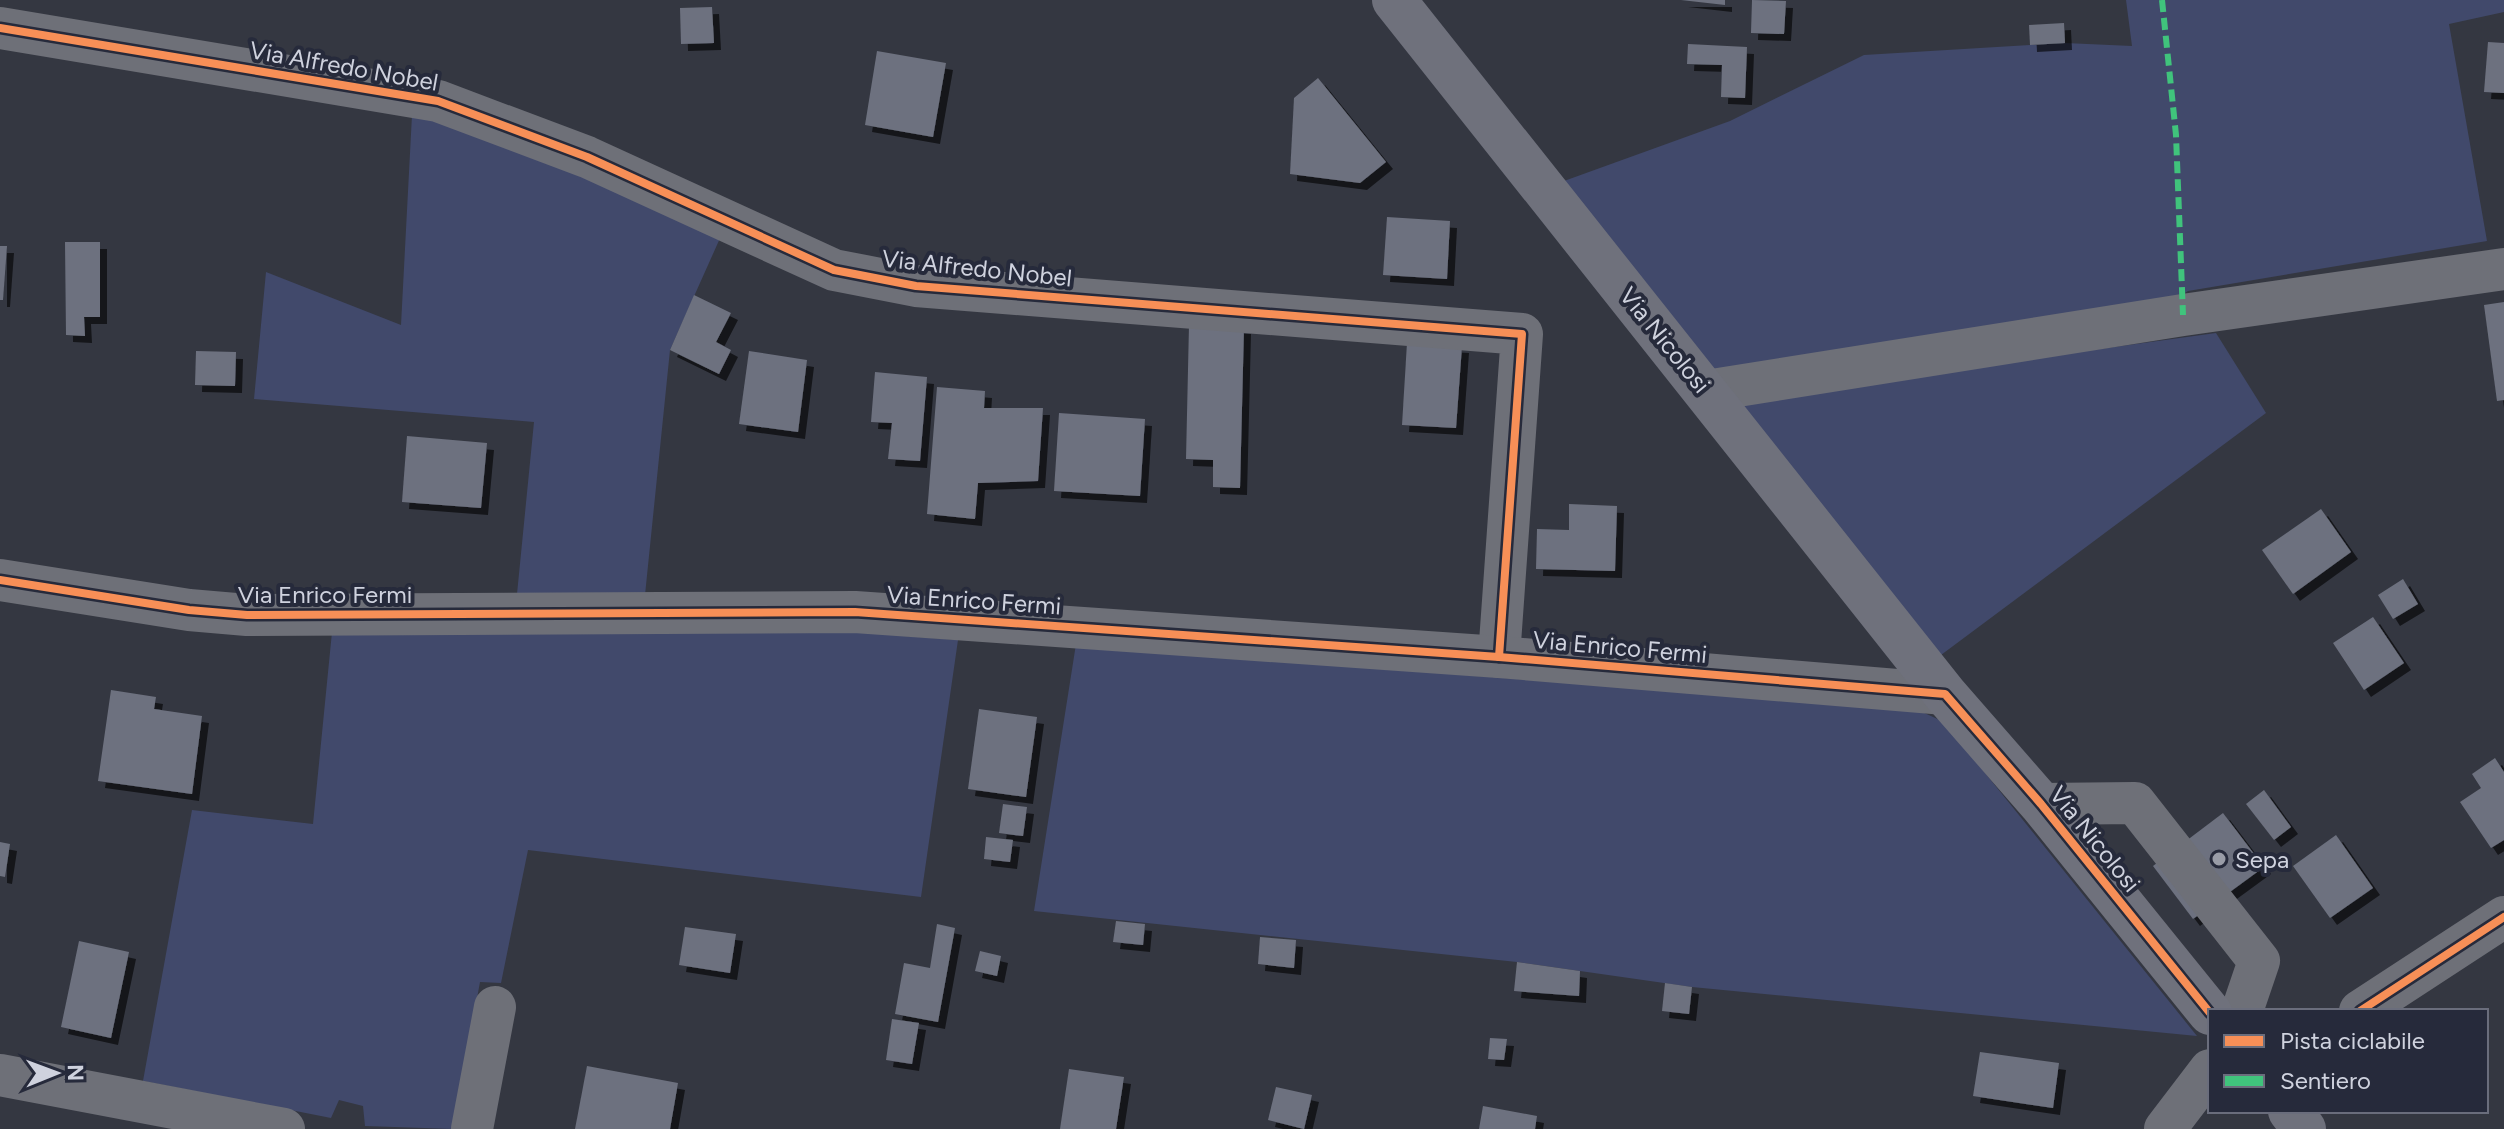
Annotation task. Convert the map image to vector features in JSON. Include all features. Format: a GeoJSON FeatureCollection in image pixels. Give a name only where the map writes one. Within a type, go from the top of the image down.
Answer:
{"type":"FeatureCollection","features":[{"type":"Feature","properties":{"kind":"main road","name":"Via Nicolosi"},"geometry":{"type":"LineString","coordinates":[[1394,0],[1945,694],[2041,804],[2208,1011]]}},
{"type":"Feature","properties":{"kind":"main road"},"geometry":{"type":"LineString","coordinates":[[2292,1113],[2304,1129]]}},
{"type":"Feature","properties":{"kind":"street","name":"Via Alfredo Nobel"},"geometry":{"type":"LineString","coordinates":[[0,28],[438,101],[587,157],[834,270],[916,286],[1522,334],[1499,657]]}},
{"type":"Feature","properties":{"kind":"street"},"geometry":{"type":"LineString","coordinates":[[1706,391],[2183,315],[2504,269]]}},
{"type":"Feature","properties":{"kind":"street","name":"Via Enrico Fermi"},"geometry":{"type":"LineString","coordinates":[[0,580],[189,610],[247,615],[855,612],[1499,657],[1945,694]]}},
{"type":"Feature","properties":{"kind":"street"},"geometry":{"type":"LineString","coordinates":[[2041,804],[2135,803],[2259,961],[2243,1009]]}},
{"type":"Feature","properties":{"kind":"street"},"geometry":{"type":"LineString","coordinates":[[2363,1009],[2504,917]]}},
{"type":"Feature","properties":{"kind":"street"},"geometry":{"type":"LineString","coordinates":[[472,1129],[495,1007]]}},
{"type":"Feature","properties":{"kind":"street"},"geometry":{"type":"LineString","coordinates":[[2165,1129],[2208,1073]]}},
{"type":"Feature","properties":{"kind":"street"},"geometry":{"type":"LineString","coordinates":[[0,1075],[284,1129]]}},
{"type":"Feature","properties":{"kind":"shaded area"},"geometry":{"type":"Polygon","coordinates":[[[2126,0],[2504,0],[2504,12],[2449,24],[2487,241],[2188,291],[2165,305],[1722,381],[1564,181],[1730,121],[1864,55],[2065,43],[2132,46],[2126,0]]]}},
{"type":"Feature","properties":{"kind":"shaded area"},"geometry":{"type":"Polygon","coordinates":[[[412,115],[463,120],[721,236],[670,350],[645,595],[517,594],[534,422],[254,399],[266,272],[401,325],[412,115]]]}},
{"type":"Feature","properties":{"kind":"shaded area"},"geometry":{"type":"Polygon","coordinates":[[[2216,333],[2266,413],[1941,655],[1735,399],[2216,333]]]}},
{"type":"Feature","properties":{"kind":"shaded area"},"geometry":{"type":"Polygon","coordinates":[[[332,632],[853,632],[958,640],[921,897],[528,850],[501,983],[480,982],[453,1129],[365,1126],[363,1106],[339,1100],[331,1118],[143,1081],[192,810],[313,824],[332,632]]]}},
{"type":"Feature","properties":{"kind":"shaded area"},"geometry":{"type":"Polygon","coordinates":[[[1076,644],[1920,711],[1944,722],[2197,1036],[1692,987],[1517,962],[1034,911],[1076,644]]]}},
{"type":"Feature","properties":{"kind":"building"},"geometry":{"type":"Polygon","coordinates":[[[1681,0],[1725,0],[1725,5],[1681,0]]]}},
{"type":"Feature","properties":{"kind":"building"},"geometry":{"type":"Polygon","coordinates":[[[1752,0],[1786,1],[1784,34],[1751,33],[1752,0]]]}},
{"type":"Feature","properties":{"kind":"building"},"geometry":{"type":"Polygon","coordinates":[[[712,7],[714,43],[681,44],[680,8],[712,7]]]}},
{"type":"Feature","properties":{"kind":"building"},"geometry":{"type":"Polygon","coordinates":[[[2064,23],[2065,43],[2030,45],[2029,25],[2064,23]]]}},
{"type":"Feature","properties":{"kind":"building"},"geometry":{"type":"Polygon","coordinates":[[[2488,42],[2504,43],[2504,93],[2484,92],[2488,42]]]}},
{"type":"Feature","properties":{"kind":"building"},"geometry":{"type":"Polygon","coordinates":[[[1688,44],[1747,47],[1745,98],[1721,97],[1722,65],[1687,64],[1688,44]]]}},
{"type":"Feature","properties":{"kind":"building"},"geometry":{"type":"Polygon","coordinates":[[[877,51],[946,63],[933,137],[865,125],[877,51]]]}},
{"type":"Feature","properties":{"kind":"building"},"geometry":{"type":"Polygon","coordinates":[[[1318,78],[1386,162],[1360,183],[1290,174],[1294,98],[1318,78]]]}},
{"type":"Feature","properties":{"kind":"building"},"geometry":{"type":"Polygon","coordinates":[[[1387,217],[1450,221],[1447,279],[1383,275],[1387,217]]]}},
{"type":"Feature","properties":{"kind":"building"},"geometry":{"type":"Polygon","coordinates":[[[65,242],[100,242],[100,317],[84,317],[85,336],[66,335],[65,242]]]}},
{"type":"Feature","properties":{"kind":"building"},"geometry":{"type":"Polygon","coordinates":[[[0,246],[7,246],[3,300],[0,300],[0,246]]]}},
{"type":"Feature","properties":{"kind":"building"},"geometry":{"type":"Polygon","coordinates":[[[694,295],[731,313],[716,342],[731,350],[719,374],[670,350],[694,295]]]}},
{"type":"Feature","properties":{"kind":"building"},"geometry":{"type":"Polygon","coordinates":[[[2504,302],[2504,400],[2497,401],[2484,305],[2504,302]]]}},
{"type":"Feature","properties":{"kind":"building"},"geometry":{"type":"Polygon","coordinates":[[[1189,325],[1244,327],[1240,488],[1213,487],[1213,460],[1186,459],[1189,325]]]}},
{"type":"Feature","properties":{"kind":"building"},"geometry":{"type":"Polygon","coordinates":[[[1407,343],[1462,346],[1456,428],[1402,425],[1407,343]]]}},
{"type":"Feature","properties":{"kind":"building"},"geometry":{"type":"Polygon","coordinates":[[[196,351],[236,352],[235,386],[195,385],[196,351]]]}},
{"type":"Feature","properties":{"kind":"building"},"geometry":{"type":"Polygon","coordinates":[[[749,351],[807,360],[798,432],[739,424],[749,351]]]}},
{"type":"Feature","properties":{"kind":"building"},"geometry":{"type":"Polygon","coordinates":[[[875,372],[927,377],[920,461],[888,459],[892,423],[871,422],[875,372]]]}},
{"type":"Feature","properties":{"kind":"building"},"geometry":{"type":"Polygon","coordinates":[[[937,387],[985,391],[984,408],[1043,408],[1038,481],[978,483],[975,519],[927,514],[937,387]]]}},
{"type":"Feature","properties":{"kind":"building"},"geometry":{"type":"Polygon","coordinates":[[[1059,413],[1145,419],[1140,496],[1054,491],[1059,413]]]}},
{"type":"Feature","properties":{"kind":"building"},"geometry":{"type":"Polygon","coordinates":[[[407,436],[487,443],[481,508],[402,502],[407,436]]]}},
{"type":"Feature","properties":{"kind":"building"},"geometry":{"type":"Polygon","coordinates":[[[1569,504],[1617,506],[1615,571],[1536,569],[1537,529],[1569,530],[1569,504]]]}},
{"type":"Feature","properties":{"kind":"building"},"geometry":{"type":"Polygon","coordinates":[[[2321,509],[2351,552],[2293,594],[2262,550],[2321,509]]]}},
{"type":"Feature","properties":{"kind":"building"},"geometry":{"type":"Polygon","coordinates":[[[2403,579],[2418,604],[2393,619],[2378,595],[2403,579]]]}},
{"type":"Feature","properties":{"kind":"building"},"geometry":{"type":"Polygon","coordinates":[[[2373,617],[2404,663],[2364,690],[2333,643],[2373,617]]]}},
{"type":"Feature","properties":{"kind":"building"},"geometry":{"type":"Polygon","coordinates":[[[111,690],[156,697],[154,709],[202,716],[192,794],[98,781],[111,690]]]}},
{"type":"Feature","properties":{"kind":"building"},"geometry":{"type":"Polygon","coordinates":[[[979,709],[1037,717],[1026,797],[968,789],[979,709]]]}},
{"type":"Feature","properties":{"kind":"building"},"geometry":{"type":"Polygon","coordinates":[[[2495,758],[2504,772],[2504,840],[2491,848],[2460,802],[2481,788],[2472,774],[2495,758]]]}},
{"type":"Feature","properties":{"kind":"building"},"geometry":{"type":"Polygon","coordinates":[[[2264,790],[2291,827],[2274,840],[2246,804],[2264,790]]]}},
{"type":"Feature","properties":{"kind":"building"},"geometry":{"type":"Polygon","coordinates":[[[1003,804],[1027,807],[1023,836],[999,833],[1003,804]]]}},
{"type":"Feature","properties":{"kind":"building"},"geometry":{"type":"Polygon","coordinates":[[[2223,813],[2264,867],[2193,919],[2153,866],[2223,813]]]}},
{"type":"Feature","properties":{"kind":"building"},"geometry":{"type":"Polygon","coordinates":[[[2336,835],[2373,888],[2330,918],[2293,866],[2336,835]]]}},
{"type":"Feature","properties":{"kind":"building"},"geometry":{"type":"Polygon","coordinates":[[[986,837],[1013,840],[1010,862],[984,859],[986,837]]]}},
{"type":"Feature","properties":{"kind":"building"},"geometry":{"type":"Polygon","coordinates":[[[0,842],[10,844],[5,877],[0,876],[0,842]]]}},
{"type":"Feature","properties":{"kind":"building"},"geometry":{"type":"Polygon","coordinates":[[[1116,921],[1145,924],[1143,945],[1113,942],[1116,921]]]}},
{"type":"Feature","properties":{"kind":"building"},"geometry":{"type":"Polygon","coordinates":[[[937,924],[955,928],[938,1022],[895,1014],[904,963],[930,968],[937,924]]]}},
{"type":"Feature","properties":{"kind":"building"},"geometry":{"type":"Polygon","coordinates":[[[685,927],[736,934],[730,973],[679,965],[685,927]]]}},
{"type":"Feature","properties":{"kind":"building"},"geometry":{"type":"Polygon","coordinates":[[[1260,937],[1296,940],[1294,968],[1258,964],[1260,937]]]}},
{"type":"Feature","properties":{"kind":"building"},"geometry":{"type":"Polygon","coordinates":[[[79,941],[129,952],[111,1038],[61,1027],[79,941]]]}},
{"type":"Feature","properties":{"kind":"building"},"geometry":{"type":"Polygon","coordinates":[[[980,951],[1001,956],[997,976],[975,971],[980,951]]]}},
{"type":"Feature","properties":{"kind":"building"},"geometry":{"type":"Polygon","coordinates":[[[1517,962],[1580,971],[1579,996],[1514,991],[1517,962]]]}},
{"type":"Feature","properties":{"kind":"building"},"geometry":{"type":"Polygon","coordinates":[[[1665,983],[1692,987],[1689,1014],[1662,1011],[1665,983]]]}},
{"type":"Feature","properties":{"kind":"building"},"geometry":{"type":"Polygon","coordinates":[[[892,1019],[919,1023],[912,1064],[886,1060],[892,1019]]]}},
{"type":"Feature","properties":{"kind":"building"},"geometry":{"type":"Polygon","coordinates":[[[1490,1038],[1507,1039],[1504,1060],[1488,1059],[1490,1038]]]}},
{"type":"Feature","properties":{"kind":"building"},"geometry":{"type":"Polygon","coordinates":[[[1980,1052],[2059,1063],[2053,1108],[1973,1096],[1980,1052]]]}},
{"type":"Feature","properties":{"kind":"building"},"geometry":{"type":"Polygon","coordinates":[[[587,1066],[678,1083],[670,1129],[575,1129],[587,1066]]]}},
{"type":"Feature","properties":{"kind":"building"},"geometry":{"type":"Polygon","coordinates":[[[1069,1069],[1124,1077],[1116,1129],[1060,1129],[1069,1069]]]}},
{"type":"Feature","properties":{"kind":"building"},"geometry":{"type":"Polygon","coordinates":[[[1276,1087],[1312,1095],[1304,1129],[1268,1120],[1276,1087]]]}},
{"type":"Feature","properties":{"kind":"building"},"geometry":{"type":"Polygon","coordinates":[[[1483,1106],[1537,1116],[1535,1129],[1479,1129],[1483,1106]]]}},
{"type":"Feature","properties":{"kind":"marked path"},"geometry":{"type":"LineString","coordinates":[[2162,0],[2176,135],[2183,315]]}},
{"type":"Feature","properties":{"kind":"cycle path"},"geometry":{"type":"LineString","coordinates":[[0,28],[438,101],[587,157],[834,270],[916,286],[1522,334],[1499,657]]}},
{"type":"Feature","properties":{"kind":"cycle path"},"geometry":{"type":"LineString","coordinates":[[0,580],[189,610],[247,615],[855,612],[1499,657],[1945,694],[2041,804],[2208,1011]]}},
{"type":"Feature","properties":{"kind":"cycle path"},"geometry":{"type":"LineString","coordinates":[[2363,1009],[2504,917]]}},
{"type":"Feature","properties":{"kind":"place","name":"Sepa"},"geometry":{"type":"Point","coordinates":[2219,859]}}]}
